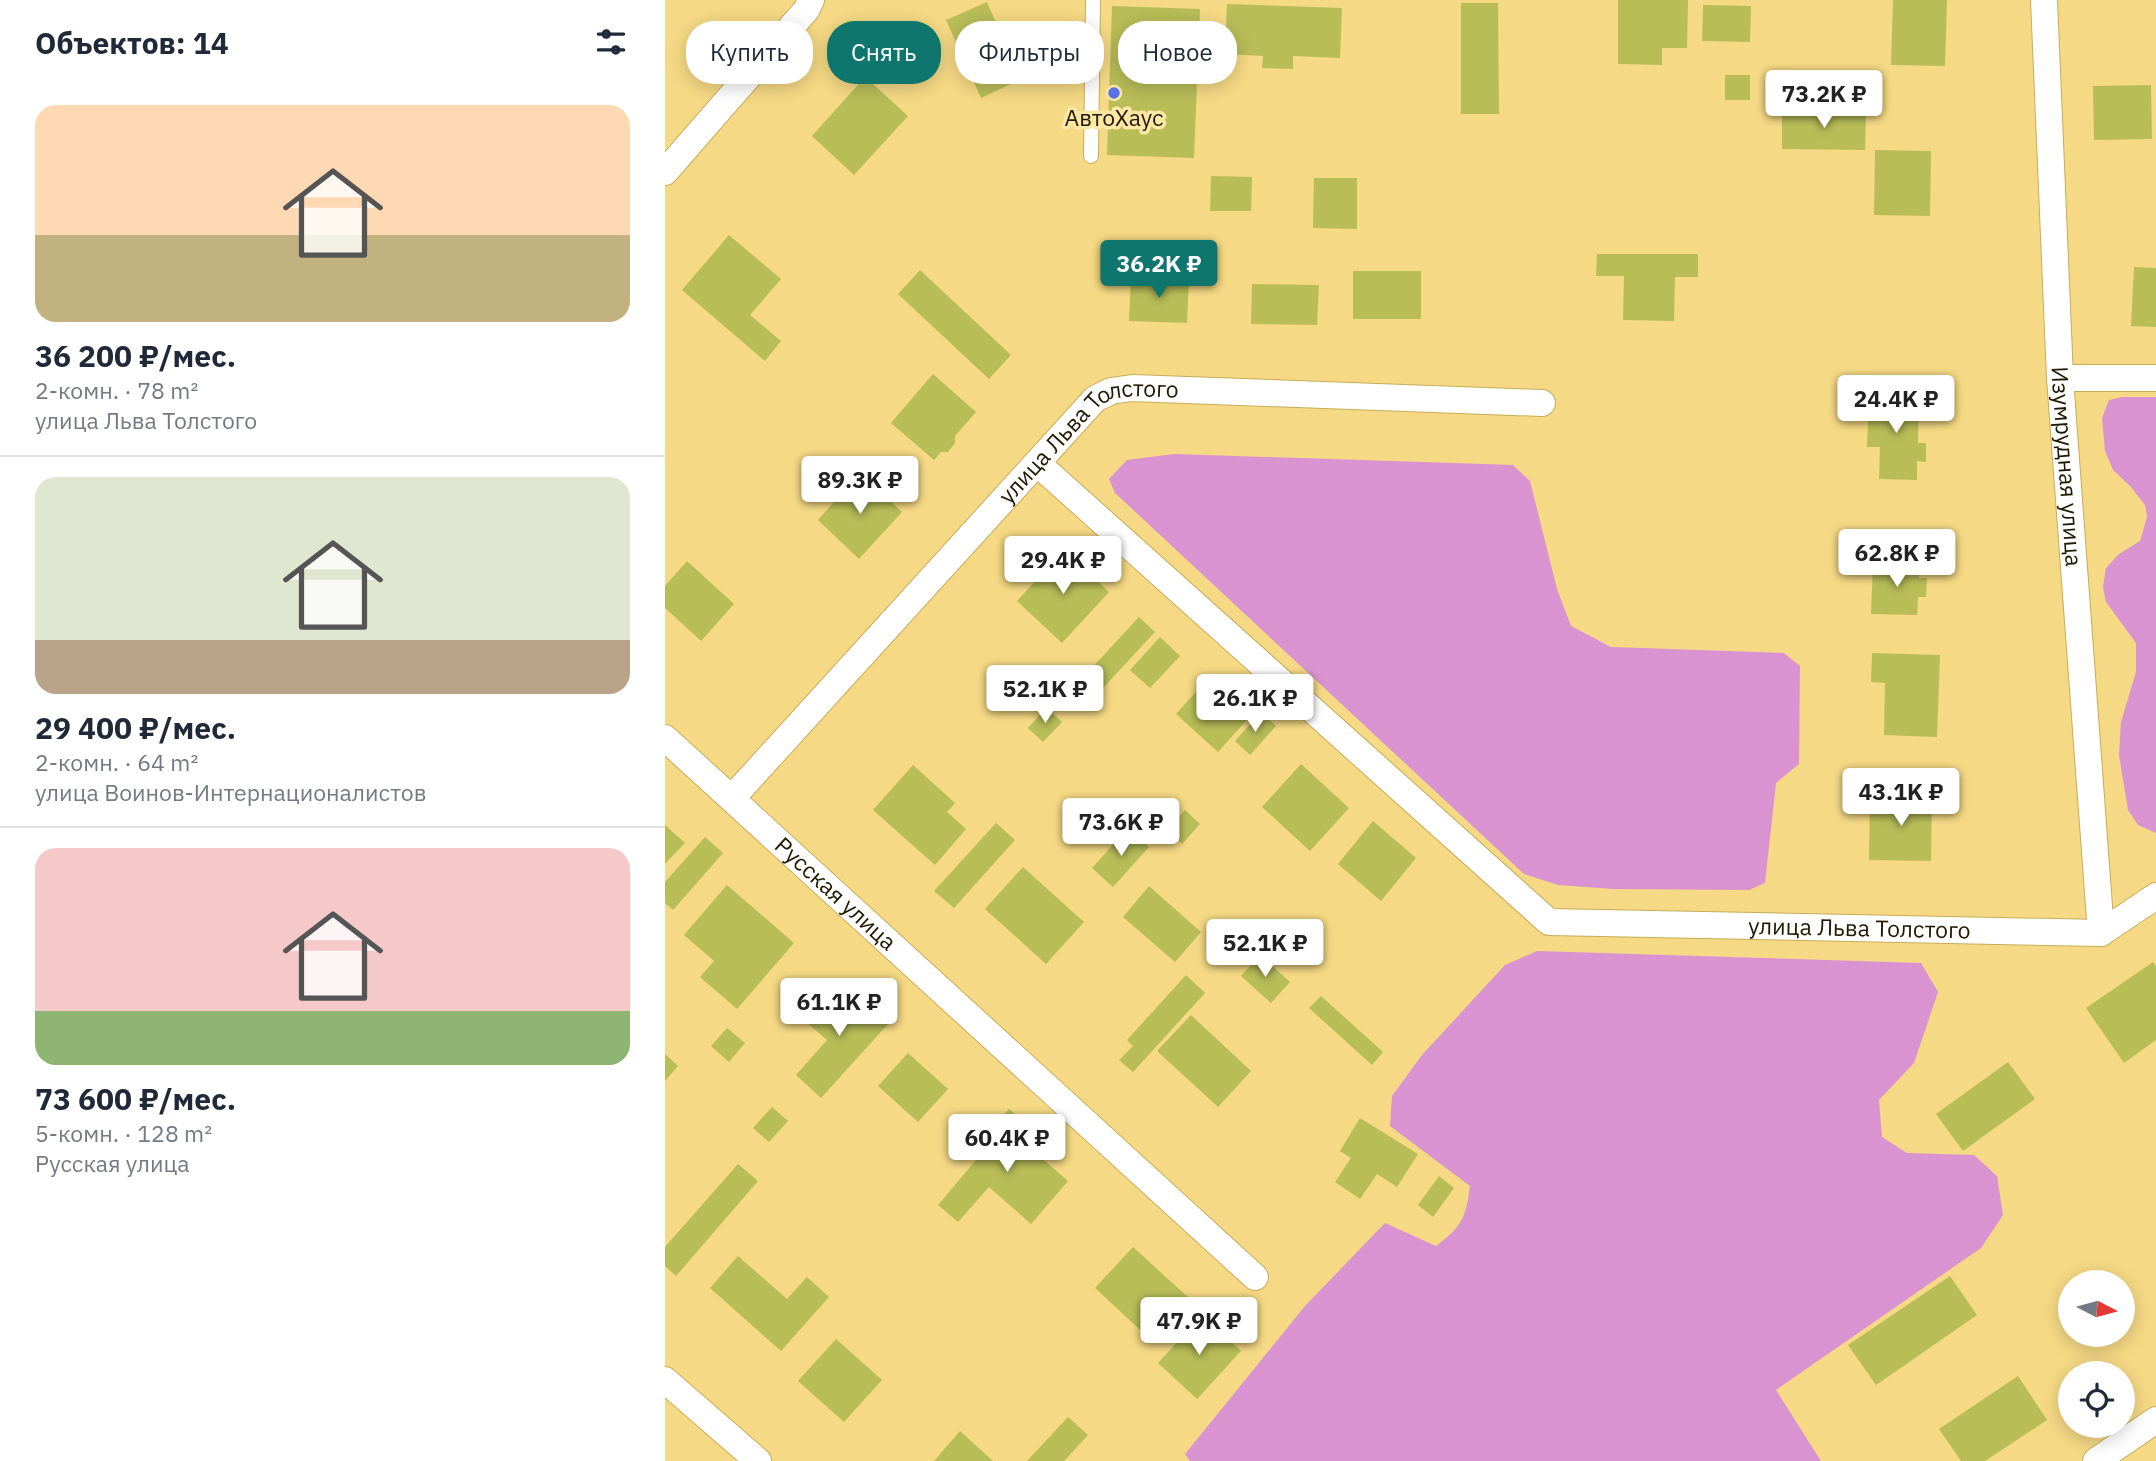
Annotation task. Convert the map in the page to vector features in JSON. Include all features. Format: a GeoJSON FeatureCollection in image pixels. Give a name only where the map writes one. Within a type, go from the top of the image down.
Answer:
{"type":"FeatureCollection","features":[{"type":"Feature","properties":{"kind":"street"},"geometry":{"type":"LineString","coordinates":[[665,172],[807,9],[811,0]]}},
{"type":"Feature","properties":{"kind":"street","name":"Изумрудная улица"},"geometry":{"type":"LineString","coordinates":[[2043,0],[2060,378],[2101,933]]}},
{"type":"Feature","properties":{"kind":"street"},"geometry":{"type":"LineString","coordinates":[[2060,378],[2156,379]]}},
{"type":"Feature","properties":{"kind":"street","name":"улица Льва Толстого"},"geometry":{"type":"LineString","coordinates":[[732,798],[1095,399],[1111,391],[1132,388],[1542,403]]}},
{"type":"Feature","properties":{"kind":"street","name":"улица Льва Толстого"},"geometry":{"type":"LineString","coordinates":[[1037,463],[1549,922],[2101,933]]}},
{"type":"Feature","properties":{"kind":"street","name":"Русская улица"},"geometry":{"type":"LineString","coordinates":[[665,738],[1255,1277]]}},
{"type":"Feature","properties":{"kind":"street"},"geometry":{"type":"LineString","coordinates":[[2101,933],[2156,896]]}},
{"type":"Feature","properties":{"kind":"street"},"geometry":{"type":"LineString","coordinates":[[665,1380],[758,1461]]}},
{"type":"Feature","properties":{"kind":"street"},"geometry":{"type":"LineString","coordinates":[[2096,1461],[2156,1420]]}},
{"type":"Feature","properties":{"kind":"lane"},"geometry":{"type":"LineString","coordinates":[[1091,156],[1093,0]]}},
{"type":"Feature","properties":{"kind":"shaded area"},"geometry":{"type":"Polygon","coordinates":[[[2122,397],[2156,397],[2156,833],[2138,825],[2128,810],[2119,755],[2121,722],[2136,672],[2136,643],[2106,602],[2103,587],[2106,568],[2119,554],[2140,541],[2147,517],[2145,505],[2113,470],[2105,451],[2102,418],[2109,400],[2122,397]]]}},
{"type":"Feature","properties":{"kind":"shaded area"},"geometry":{"type":"Polygon","coordinates":[[[1174,454],[1513,465],[1530,481],[1557,589],[1571,626],[1611,647],[1784,653],[1800,666],[1799,764],[1776,783],[1765,883],[1749,890],[1613,889],[1558,885],[1524,874],[1115,493],[1109,479],[1127,460],[1174,454]]]}},
{"type":"Feature","properties":{"kind":"shaded area"},"geometry":{"type":"Polygon","coordinates":[[[1537,951],[1921,963],[1938,992],[1914,1063],[1879,1100],[1882,1137],[1907,1153],[1974,1155],[1997,1176],[2003,1215],[1981,1248],[1776,1390],[1821,1461],[1190,1461],[1185,1454],[1305,1306],[1385,1223],[1436,1246],[1457,1227],[1467,1206],[1470,1186],[1390,1126],[1392,1096],[1422,1055],[1505,965],[1537,951]]]}},
{"type":"Feature","properties":{"kind":"building"},"geometry":{"type":"Polygon","coordinates":[[[1618,0],[1688,0],[1687,48],[1662,48],[1662,65],[1618,64],[1618,0]]]}},
{"type":"Feature","properties":{"kind":"building"},"geometry":{"type":"Polygon","coordinates":[[[1893,0],[1947,0],[1945,66],[1891,65],[1893,0]]]}},
{"type":"Feature","properties":{"kind":"building"},"geometry":{"type":"Polygon","coordinates":[[[987,2],[995,21],[955,21],[955,40],[946,20],[987,2]]]}},
{"type":"Feature","properties":{"kind":"building"},"geometry":{"type":"Polygon","coordinates":[[[1461,3],[1498,3],[1499,114],[1461,114],[1461,3]]]}},
{"type":"Feature","properties":{"kind":"building"},"geometry":{"type":"Polygon","coordinates":[[[1227,4],[1342,8],[1340,58],[1293,56],[1293,69],[1262,68],[1263,56],[1237,55],[1237,21],[1226,21],[1227,4]]]}},
{"type":"Feature","properties":{"kind":"building"},"geometry":{"type":"Polygon","coordinates":[[[1703,5],[1751,6],[1750,42],[1702,41],[1703,5]]]}},
{"type":"Feature","properties":{"kind":"building","name":"АвтоХаус"},"geometry":{"type":"Polygon","coordinates":[[[1112,6],[1200,9],[1200,21],[1118,21],[1118,84],[1197,84],[1194,158],[1107,155],[1112,6]]]}},
{"type":"Feature","properties":{"kind":"building"},"geometry":{"type":"Polygon","coordinates":[[[1725,75],[1750,75],[1750,100],[1725,100],[1725,75]]]}},
{"type":"Feature","properties":{"kind":"building"},"geometry":{"type":"Polygon","coordinates":[[[859,84],[873,84],[908,116],[854,175],[812,136],[859,84]]]}},
{"type":"Feature","properties":{"kind":"building"},"geometry":{"type":"Polygon","coordinates":[[[975,84],[1010,84],[981,98],[975,84]]]}},
{"type":"Feature","properties":{"kind":"building"},"geometry":{"type":"Polygon","coordinates":[[[2151,85],[2152,139],[2094,140],[2093,86],[2151,85]]]}},
{"type":"Feature","properties":{"kind":"building"},"geometry":{"type":"Polygon","coordinates":[[[1782,111],[1866,112],[1865,150],[1782,149],[1782,111]]]}},
{"type":"Feature","properties":{"kind":"building"},"geometry":{"type":"Polygon","coordinates":[[[1875,150],[1931,151],[1930,216],[1874,215],[1875,150]]]}},
{"type":"Feature","properties":{"kind":"building"},"geometry":{"type":"Polygon","coordinates":[[[1211,176],[1252,177],[1251,211],[1210,211],[1211,176]]]}},
{"type":"Feature","properties":{"kind":"building"},"geometry":{"type":"Polygon","coordinates":[[[1314,178],[1357,178],[1357,229],[1313,228],[1314,178]]]}},
{"type":"Feature","properties":{"kind":"building"},"geometry":{"type":"Polygon","coordinates":[[[729,235],[781,279],[750,315],[781,341],[765,361],[682,290],[729,235]]]}},
{"type":"Feature","properties":{"kind":"building"},"geometry":{"type":"Polygon","coordinates":[[[1597,254],[1698,254],[1698,277],[1675,277],[1674,321],[1623,320],[1624,276],[1596,276],[1597,254]]]}},
{"type":"Feature","properties":{"kind":"building"},"geometry":{"type":"Polygon","coordinates":[[[2134,267],[2156,268],[2156,327],[2131,326],[2134,267]]]}},
{"type":"Feature","properties":{"kind":"building"},"geometry":{"type":"Polygon","coordinates":[[[920,270],[1011,355],[989,379],[898,294],[920,270]]]}},
{"type":"Feature","properties":{"kind":"building"},"geometry":{"type":"Polygon","coordinates":[[[1353,271],[1421,271],[1421,319],[1353,319],[1353,271]]]}},
{"type":"Feature","properties":{"kind":"building"},"geometry":{"type":"Polygon","coordinates":[[[1131,278],[1189,280],[1187,323],[1129,321],[1131,278]]]}},
{"type":"Feature","properties":{"kind":"building"},"geometry":{"type":"Polygon","coordinates":[[[1252,284],[1319,285],[1317,325],[1251,324],[1252,284]]]}},
{"type":"Feature","properties":{"kind":"building"},"geometry":{"type":"Polygon","coordinates":[[[933,374],[976,412],[955,436],[955,443],[948,452],[941,452],[934,460],[891,423],[933,374]]]}},
{"type":"Feature","properties":{"kind":"building"},"geometry":{"type":"Polygon","coordinates":[[[1869,395],[1919,396],[1918,443],[1926,443],[1926,462],[1917,461],[1917,480],[1879,479],[1880,447],[1867,447],[1869,395]]]}},
{"type":"Feature","properties":{"kind":"building"},"geometry":{"type":"Polygon","coordinates":[[[860,473],[902,512],[859,559],[818,520],[860,473]]]}},
{"type":"Feature","properties":{"kind":"building"},"geometry":{"type":"Polygon","coordinates":[[[1064,550],[1109,592],[1062,643],[1017,601],[1064,550]]]}},
{"type":"Feature","properties":{"kind":"building"},"geometry":{"type":"Polygon","coordinates":[[[687,561],[734,604],[701,641],[665,608],[665,586],[687,561]]]}},
{"type":"Feature","properties":{"kind":"building"},"geometry":{"type":"Polygon","coordinates":[[[1873,563],[1918,564],[1919,578],[1927,578],[1926,597],[1918,597],[1917,615],[1871,614],[1873,563]]]}},
{"type":"Feature","properties":{"kind":"building"},"geometry":{"type":"Polygon","coordinates":[[[1139,617],[1155,632],[1090,702],[1074,687],[1139,617]]]}},
{"type":"Feature","properties":{"kind":"building"},"geometry":{"type":"Polygon","coordinates":[[[1160,637],[1180,656],[1150,688],[1130,670],[1160,637]]]}},
{"type":"Feature","properties":{"kind":"building"},"geometry":{"type":"Polygon","coordinates":[[[1872,653],[1940,655],[1937,737],[1884,735],[1885,683],[1871,682],[1872,653]]]}},
{"type":"Feature","properties":{"kind":"building"},"geometry":{"type":"Polygon","coordinates":[[[1212,674],[1254,712],[1218,752],[1176,714],[1212,674]]]}},
{"type":"Feature","properties":{"kind":"building"},"geometry":{"type":"Polygon","coordinates":[[[1046,708],[1062,722],[1043,742],[1028,728],[1046,708]]]}},
{"type":"Feature","properties":{"kind":"building"},"geometry":{"type":"Polygon","coordinates":[[[1261,712],[1276,726],[1250,755],[1235,741],[1261,712]]]}},
{"type":"Feature","properties":{"kind":"building"},"geometry":{"type":"Polygon","coordinates":[[[1301,764],[1349,808],[1310,851],[1262,807],[1301,764]]]}},
{"type":"Feature","properties":{"kind":"building"},"geometry":{"type":"Polygon","coordinates":[[[913,765],[955,803],[947,812],[966,829],[935,865],[873,810],[913,765]]]}},
{"type":"Feature","properties":{"kind":"building"},"geometry":{"type":"Polygon","coordinates":[[[1870,794],[1932,795],[1931,861],[1869,860],[1870,794]]]}},
{"type":"Feature","properties":{"kind":"building"},"geometry":{"type":"Polygon","coordinates":[[[1185,810],[1200,824],[1182,844],[1167,830],[1185,810]]]}},
{"type":"Feature","properties":{"kind":"building"},"geometry":{"type":"Polygon","coordinates":[[[1373,821],[1416,858],[1381,901],[1338,864],[1373,821]]]}},
{"type":"Feature","properties":{"kind":"building"},"geometry":{"type":"Polygon","coordinates":[[[996,823],[1015,840],[954,908],[934,891],[996,823]]]}},
{"type":"Feature","properties":{"kind":"building"},"geometry":{"type":"Polygon","coordinates":[[[665,825],[685,843],[665,864],[665,825]]]}},
{"type":"Feature","properties":{"kind":"building"},"geometry":{"type":"Polygon","coordinates":[[[1128,828],[1149,847],[1113,887],[1092,868],[1128,828]]]}},
{"type":"Feature","properties":{"kind":"building"},"geometry":{"type":"Polygon","coordinates":[[[705,837],[723,853],[673,910],[665,903],[665,882],[705,837]]]}},
{"type":"Feature","properties":{"kind":"building"},"geometry":{"type":"Polygon","coordinates":[[[1023,867],[1084,922],[1046,964],[985,909],[1023,867]]]}},
{"type":"Feature","properties":{"kind":"building"},"geometry":{"type":"Polygon","coordinates":[[[727,885],[794,943],[737,1009],[700,977],[714,961],[684,935],[727,885]]]}},
{"type":"Feature","properties":{"kind":"building"},"geometry":{"type":"Polygon","coordinates":[[[1149,886],[1201,932],[1175,962],[1123,917],[1149,886]]]}},
{"type":"Feature","properties":{"kind":"building"},"geometry":{"type":"Polygon","coordinates":[[[1260,955],[1290,982],[1271,1003],[1241,976],[1260,955]]]}},
{"type":"Feature","properties":{"kind":"building"},"geometry":{"type":"Polygon","coordinates":[[[2153,962],[2156,966],[2156,1040],[2124,1063],[2086,1008],[2153,962]]]}},
{"type":"Feature","properties":{"kind":"building"},"geometry":{"type":"Polygon","coordinates":[[[1186,975],[1205,993],[1133,1072],[1119,1060],[1133,1046],[1127,1040],[1186,975]]]}},
{"type":"Feature","properties":{"kind":"building"},"geometry":{"type":"Polygon","coordinates":[[[841,982],[888,1024],[821,1098],[796,1075],[827,1040],[805,1021],[841,982]]]}},
{"type":"Feature","properties":{"kind":"building"},"geometry":{"type":"Polygon","coordinates":[[[1321,996],[1383,1052],[1372,1065],[1309,1008],[1321,996]]]}},
{"type":"Feature","properties":{"kind":"building"},"geometry":{"type":"Polygon","coordinates":[[[1191,1015],[1251,1071],[1218,1107],[1157,1051],[1191,1015]]]}},
{"type":"Feature","properties":{"kind":"building"},"geometry":{"type":"Polygon","coordinates":[[[727,1028],[745,1043],[729,1062],[711,1046],[727,1028]]]}},
{"type":"Feature","properties":{"kind":"building"},"geometry":{"type":"Polygon","coordinates":[[[908,1053],[948,1089],[918,1122],[878,1086],[908,1053]]]}},
{"type":"Feature","properties":{"kind":"building"},"geometry":{"type":"Polygon","coordinates":[[[665,1054],[678,1066],[665,1081],[665,1054]]]}},
{"type":"Feature","properties":{"kind":"building"},"geometry":{"type":"Polygon","coordinates":[[[2008,1062],[2035,1099],[1963,1151],[1936,1114],[2008,1062]]]}},
{"type":"Feature","properties":{"kind":"building"},"geometry":{"type":"Polygon","coordinates":[[[772,1107],[788,1121],[769,1142],[753,1128],[772,1107]]]}},
{"type":"Feature","properties":{"kind":"building"},"geometry":{"type":"Polygon","coordinates":[[[1009,1109],[1034,1130],[1023,1142],[1068,1181],[1031,1224],[989,1187],[958,1222],[938,1205],[998,1134],[992,1128],[1009,1109]]]}},
{"type":"Feature","properties":{"kind":"building"},"geometry":{"type":"Polygon","coordinates":[[[1360,1118],[1418,1154],[1397,1187],[1377,1174],[1360,1199],[1335,1182],[1351,1158],[1340,1151],[1360,1118]]]}},
{"type":"Feature","properties":{"kind":"building"},"geometry":{"type":"Polygon","coordinates":[[[738,1164],[758,1181],[676,1276],[665,1266],[665,1247],[738,1164]]]}},
{"type":"Feature","properties":{"kind":"building"},"geometry":{"type":"Polygon","coordinates":[[[1439,1176],[1454,1188],[1433,1217],[1418,1205],[1439,1176]]]}},
{"type":"Feature","properties":{"kind":"building"},"geometry":{"type":"Polygon","coordinates":[[[1133,1247],[1190,1299],[1151,1340],[1095,1288],[1133,1247]]]}},
{"type":"Feature","properties":{"kind":"building"},"geometry":{"type":"Polygon","coordinates":[[[738,1256],[787,1299],[807,1277],[829,1297],[781,1351],[710,1288],[738,1256]]]}},
{"type":"Feature","properties":{"kind":"building"},"geometry":{"type":"Polygon","coordinates":[[[1950,1276],[1977,1315],[1876,1385],[1848,1345],[1950,1276]]]}},
{"type":"Feature","properties":{"kind":"building"},"geometry":{"type":"Polygon","coordinates":[[[1202,1315],[1241,1351],[1197,1399],[1158,1363],[1202,1315]]]}},
{"type":"Feature","properties":{"kind":"building"},"geometry":{"type":"Polygon","coordinates":[[[836,1339],[882,1380],[844,1422],[798,1381],[836,1339]]]}},
{"type":"Feature","properties":{"kind":"building"},"geometry":{"type":"Polygon","coordinates":[[[2018,1376],[2047,1420],[1985,1461],[1961,1461],[1939,1429],[2018,1376]]]}},
{"type":"Feature","properties":{"kind":"building"},"geometry":{"type":"Polygon","coordinates":[[[1068,1417],[1088,1435],[1064,1461],[1027,1461],[1068,1417]]]}},
{"type":"Feature","properties":{"kind":"building"},"geometry":{"type":"Polygon","coordinates":[[[960,1431],[993,1461],[934,1461],[960,1431]]]}},
{"type":"Feature","properties":{"kind":"place","name":"АвтоХаус"},"geometry":{"type":"Point","coordinates":[1114,93]}}]}
